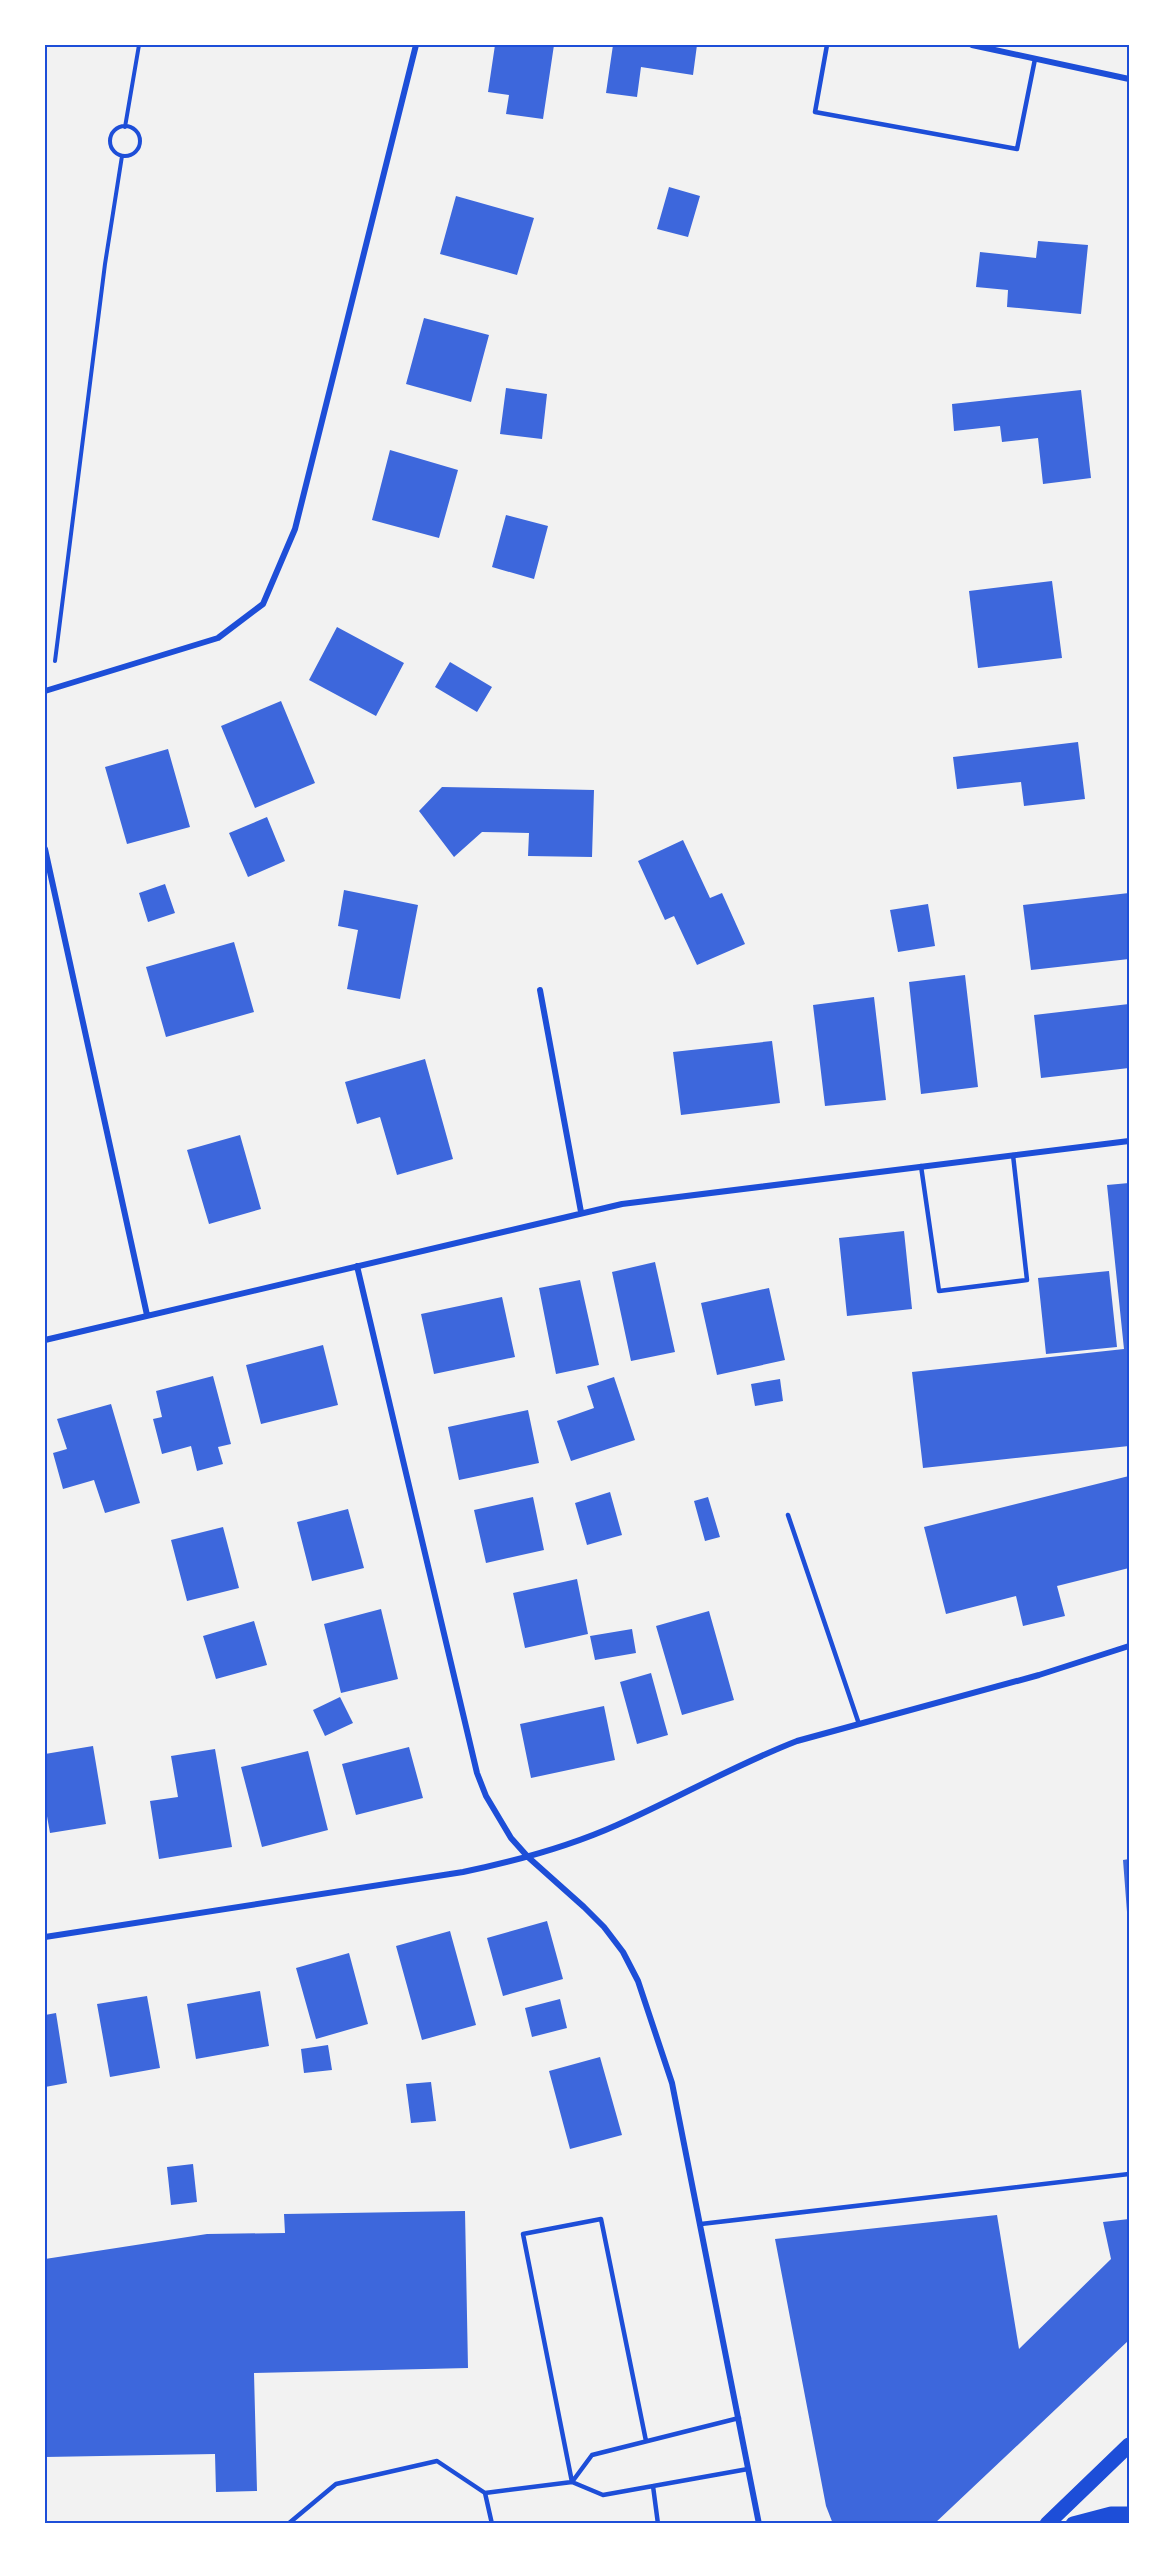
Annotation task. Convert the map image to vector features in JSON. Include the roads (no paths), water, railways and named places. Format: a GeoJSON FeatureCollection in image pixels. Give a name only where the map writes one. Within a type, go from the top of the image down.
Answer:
{"type":"FeatureCollection","features":[{"type":"Feature","properties":{"kind":"main road"},"geometry":{"type":"LineString","coordinates":[[1047,2524],[1129,2445]]}},
{"type":"Feature","properties":{"kind":"main road"},"geometry":{"type":"LineString","coordinates":[[1073,2524],[1111,2514],[1129,2514]]}},
{"type":"Feature","properties":{"kind":"street"},"geometry":{"type":"LineString","coordinates":[[48,690],[218,638],[263,604],[295,529],[416,45]]}},
{"type":"Feature","properties":{"kind":"street"},"geometry":{"type":"LineString","coordinates":[[972,45],[1129,79]]}},
{"type":"Feature","properties":{"kind":"street"},"geometry":{"type":"LineString","coordinates":[[45,849],[147,1315]]}},
{"type":"Feature","properties":{"kind":"street"},"geometry":{"type":"LineString","coordinates":[[540,990],[581,1212]]}},
{"type":"Feature","properties":{"kind":"street"},"geometry":{"type":"LineString","coordinates":[[45,1340],[581,1212],[660,1198],[1129,1141]]}},
{"type":"Feature","properties":{"kind":"street"},"geometry":{"type":"LineString","coordinates":[[357,1266],[477,1773],[498,1820],[528,1857],[584,1907],[623,1952],[638,1981],[672,2083],[759,2524]]}},
{"type":"Feature","properties":{"kind":"street"},"geometry":{"type":"LineString","coordinates":[[45,1937],[463,1872],[528,1857],[617,1825],[762,1755],[797,1741],[1039,1675],[1129,1646]]}},
{"type":"Feature","properties":{"kind":"lane"},"geometry":{"type":"LineString","coordinates":[[827,45],[815,112],[1017,149],[1035,59]]}},
{"type":"Feature","properties":{"kind":"lane"},"geometry":{"type":"LineString","coordinates":[[921,1166],[939,1291],[1027,1280],[1013,1155]]}},
{"type":"Feature","properties":{"kind":"lane"},"geometry":{"type":"LineString","coordinates":[[788,1515],[859,1724]]}},
{"type":"Feature","properties":{"kind":"lane"},"geometry":{"type":"LineString","coordinates":[[701,2224],[1129,2174]]}},
{"type":"Feature","properties":{"kind":"lane"},"geometry":{"type":"LineString","coordinates":[[572,2482],[523,2234],[601,2219],[646,2441]]}},
{"type":"Feature","properties":{"kind":"lane"},"geometry":{"type":"LineString","coordinates":[[572,2482],[592,2455],[739,2418]]}},
{"type":"Feature","properties":{"kind":"lane"},"geometry":{"type":"LineString","coordinates":[[288,2524],[336,2484],[437,2461],[485,2493],[572,2482],[603,2495],[748,2469]]}},
{"type":"Feature","properties":{"kind":"lane"},"geometry":{"type":"LineString","coordinates":[[653,2486],[658,2524]]}},
{"type":"Feature","properties":{"kind":"lane"},"geometry":{"type":"LineString","coordinates":[[485,2493],[492,2524]]}}]}
